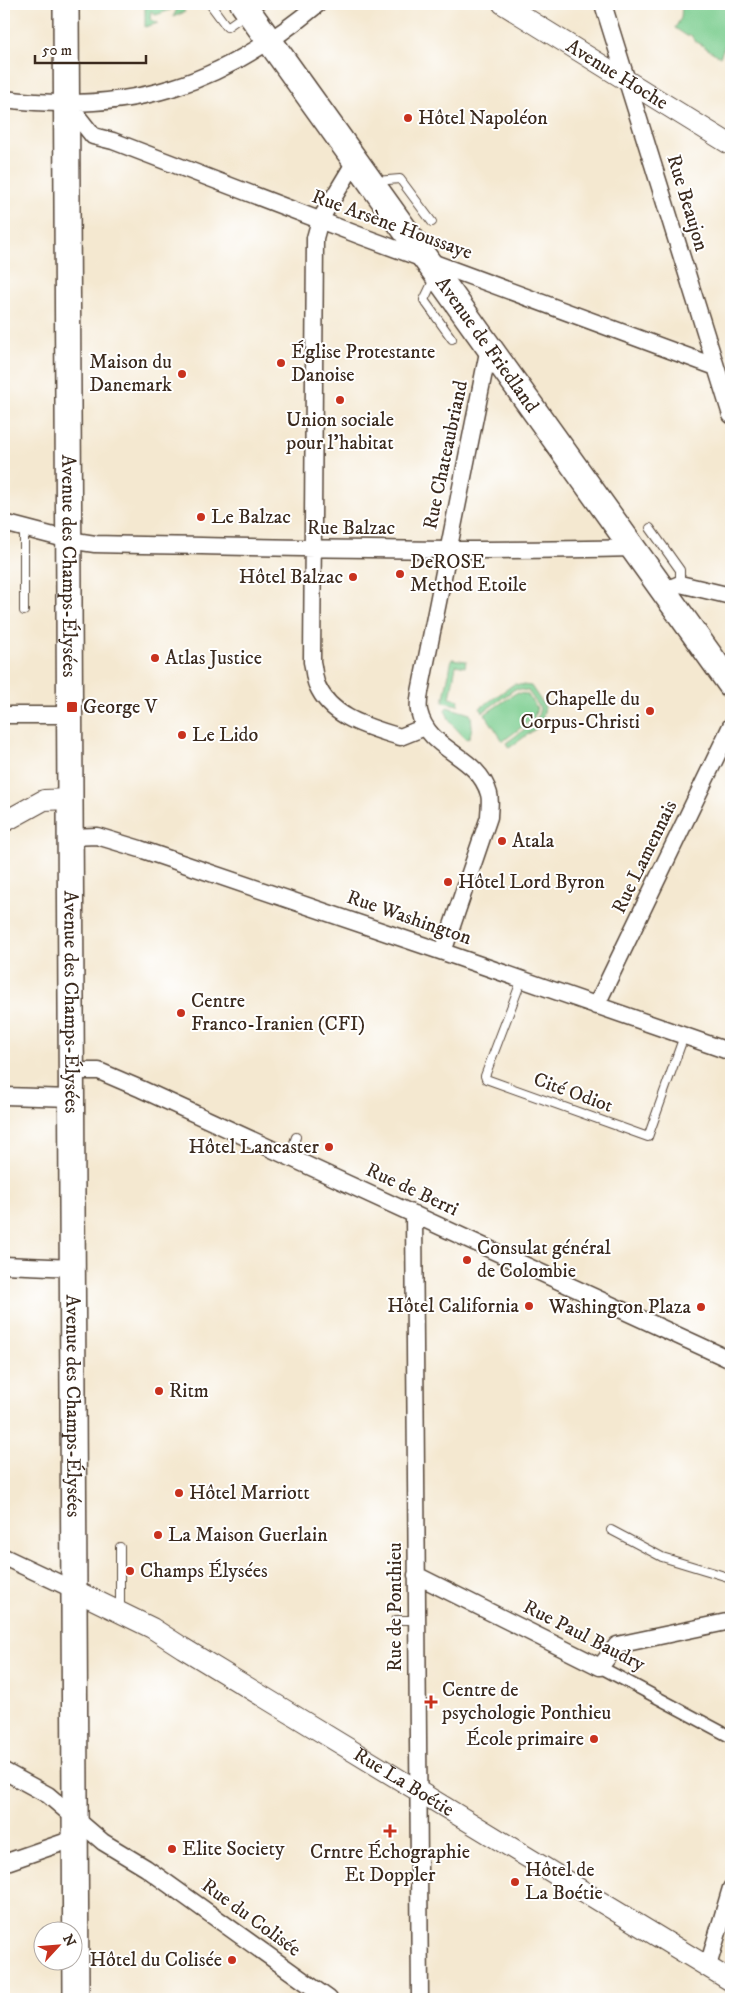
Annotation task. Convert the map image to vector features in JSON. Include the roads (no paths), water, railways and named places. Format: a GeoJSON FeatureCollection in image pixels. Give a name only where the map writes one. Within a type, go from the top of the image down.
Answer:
{"type":"FeatureCollection","features":[{"type":"Feature","properties":{"kind":"main road","name":"Avenue des Champs-Élysées"},"geometry":{"type":"LineString","coordinates":[[66,4],[76,1999]]}},
{"type":"Feature","properties":{"kind":"main road","name":"Avenue de Friedland"},"geometry":{"type":"LineString","coordinates":[[246,8],[634,548],[672,592],[731,685]]}},
{"type":"Feature","properties":{"kind":"street"},"geometry":{"type":"LineString","coordinates":[[4,99],[67,103],[113,102],[167,90],[219,71],[244,58],[270,42],[318,4]]}},
{"type":"Feature","properties":{"kind":"street","name":"Avenue Hoche"},"geometry":{"type":"LineString","coordinates":[[503,4],[731,145]]}},
{"type":"Feature","properties":{"kind":"street","name":"Rue Beaujon"},"geometry":{"type":"LineString","coordinates":[[603,4],[731,416]]}},
{"type":"Feature","properties":{"kind":"street","name":"Rue Arsène Houssaye"},"geometry":{"type":"LineString","coordinates":[[67,103],[93,136],[113,141],[320,220],[433,267],[716,367]]}},
{"type":"Feature","properties":{"kind":"street"},"geometry":{"type":"LineString","coordinates":[[356,160],[320,220],[315,238],[312,662],[317,685],[330,704],[351,721],[400,737],[425,727]]}},
{"type":"Feature","properties":{"kind":"street","name":"Rue Chateaubriand"},"geometry":{"type":"LineString","coordinates":[[443,952],[489,817],[489,795],[480,776],[467,761],[442,746],[425,727],[419,710],[420,692],[489,347]]}},
{"type":"Feature","properties":{"kind":"street","name":"Rue Balzac"},"geometry":{"type":"LineString","coordinates":[[4,524],[69,540],[95,544],[447,550],[634,548]]}},
{"type":"Feature","properties":{"kind":"street"},"geometry":{"type":"LineString","coordinates":[[672,592],[731,596]]}},
{"type":"Feature","properties":{"kind":"street"},"geometry":{"type":"LineString","coordinates":[[4,715],[70,715]]}},
{"type":"Feature","properties":{"kind":"street","name":"Rue Lamennais"},"geometry":{"type":"LineString","coordinates":[[596,1006],[731,726]]}},
{"type":"Feature","properties":{"kind":"street"},"geometry":{"type":"LineString","coordinates":[[4,822],[44,800],[70,799]]}},
{"type":"Feature","properties":{"kind":"street","name":"Rue Washington"},"geometry":{"type":"LineString","coordinates":[[70,837],[97,836],[443,952],[731,1052]]}},
{"type":"Feature","properties":{"kind":"street","name":"Rue de Berri"},"geometry":{"type":"LineString","coordinates":[[72,1071],[99,1071],[731,1360]]}},
{"type":"Feature","properties":{"kind":"street"},"geometry":{"type":"LineString","coordinates":[[4,1096],[72,1098]]}},
{"type":"Feature","properties":{"kind":"street","name":"Rue de Ponthieu"},"geometry":{"type":"LineString","coordinates":[[414,1214],[420,1999]]}},
{"type":"Feature","properties":{"kind":"street"},"geometry":{"type":"LineString","coordinates":[[4,1265],[73,1268]]}},
{"type":"Feature","properties":{"kind":"street"},"geometry":{"type":"LineString","coordinates":[[4,1557],[74,1590]]}},
{"type":"Feature","properties":{"kind":"street","name":"Rue Paul Baudry"},"geometry":{"type":"LineString","coordinates":[[416,1575],[600,1667],[731,1737]]}},
{"type":"Feature","properties":{"kind":"street","name":"Rue La Boétie"},"geometry":{"type":"LineString","coordinates":[[74,1590],[152,1628],[731,1981]]}},
{"type":"Feature","properties":{"kind":"street"},"geometry":{"type":"LineString","coordinates":[[600,1667],[617,1645],[731,1621]]}},
{"type":"Feature","properties":{"kind":"street","name":"Rue du Colisée"},"geometry":{"type":"LineString","coordinates":[[4,1771],[42,1791],[76,1829],[103,1842],[146,1868],[329,1999]]}},
{"type":"Feature","properties":{"kind":"street"},"geometry":{"type":"LineString","coordinates":[[4,1862],[76,1829]]}},
{"type":"Feature","properties":{"kind":"street"},"geometry":{"type":"LineString","coordinates":[[708,1966],[731,1888]]}},
{"type":"Feature","properties":{"kind":"lane"},"geometry":{"type":"LineString","coordinates":[[210,4],[227,27],[246,8]]}},
{"type":"Feature","properties":{"kind":"lane"},"geometry":{"type":"LineString","coordinates":[[371,181],[400,179],[432,222]]}},
{"type":"Feature","properties":{"kind":"lane"},"geometry":{"type":"LineString","coordinates":[[433,267],[424,300],[452,339]]}},
{"type":"Feature","properties":{"kind":"lane"},"geometry":{"type":"LineString","coordinates":[[650,528],[680,570],[672,592]]}},
{"type":"Feature","properties":{"kind":"lane"},"geometry":{"type":"LineString","coordinates":[[24,530],[24,611]]}},
{"type":"Feature","properties":{"kind":"lane","name":"Cité Odiot"},"geometry":{"type":"LineString","coordinates":[[522,979],[485,1076],[486,1078],[648,1137],[684,1036]]}},
{"type":"Feature","properties":{"kind":"lane"},"geometry":{"type":"LineString","coordinates":[[289,1157],[296,1137]]}},
{"type":"Feature","properties":{"kind":"lane"},"geometry":{"type":"LineString","coordinates":[[611,1530],[662,1557],[731,1578]]}},
{"type":"Feature","properties":{"kind":"lane"},"geometry":{"type":"LineString","coordinates":[[120,1547],[120,1611]]}},
{"type":"Feature","properties":{"kind":"lane"},"geometry":{"type":"LineString","coordinates":[[396,1620],[416,1620]]}},
{"type":"Feature","properties":{"kind":"place","name":"Hôtel Napoléon"},"geometry":{"type":"Point","coordinates":[408,118]}},
{"type":"Feature","properties":{"kind":"place","name":"Église Protestante Danoise"},"geometry":{"type":"Point","coordinates":[281,363]}},
{"type":"Feature","properties":{"kind":"place","name":"Maison du Danemark"},"geometry":{"type":"Point","coordinates":[182,374]}},
{"type":"Feature","properties":{"kind":"place","name":"Union sociale pour l'habitat"},"geometry":{"type":"Point","coordinates":[340,400]}},
{"type":"Feature","properties":{"kind":"place","name":"Le Balzac"},"geometry":{"type":"Point","coordinates":[201,517]}},
{"type":"Feature","properties":{"kind":"place","name":"DeROSE Method Etoile"},"geometry":{"type":"Point","coordinates":[400,574]}},
{"type":"Feature","properties":{"kind":"place","name":"Hôtel Balzac"},"geometry":{"type":"Point","coordinates":[353,577]}},
{"type":"Feature","properties":{"kind":"place","name":"Atlas Justice"},"geometry":{"type":"Point","coordinates":[155,658]}},
{"type":"Feature","properties":{"kind":"place","name":"George V"},"geometry":{"type":"Point","coordinates":[72,707]}},
{"type":"Feature","properties":{"kind":"place","name":"Chapelle du Corpus-Christi"},"geometry":{"type":"Point","coordinates":[650,711]}},
{"type":"Feature","properties":{"kind":"place","name":"Le Lido"},"geometry":{"type":"Point","coordinates":[182,735]}},
{"type":"Feature","properties":{"kind":"place","name":"Atala"},"geometry":{"type":"Point","coordinates":[502,841]}},
{"type":"Feature","properties":{"kind":"place","name":"Hôtel Lord Byron"},"geometry":{"type":"Point","coordinates":[448,882]}},
{"type":"Feature","properties":{"kind":"place","name":"Centre Franco-Iranien (CFI)"},"geometry":{"type":"Point","coordinates":[181,1013]}},
{"type":"Feature","properties":{"kind":"place","name":"Hôtel Lancaster"},"geometry":{"type":"Point","coordinates":[329,1147]}},
{"type":"Feature","properties":{"kind":"place","name":"Consulat général de Colombie"},"geometry":{"type":"Point","coordinates":[467,1260]}},
{"type":"Feature","properties":{"kind":"place","name":"Hôtel California"},"geometry":{"type":"Point","coordinates":[529,1306]}},
{"type":"Feature","properties":{"kind":"place","name":"Washington Plaza"},"geometry":{"type":"Point","coordinates":[701,1307]}},
{"type":"Feature","properties":{"kind":"place","name":"Ritm"},"geometry":{"type":"Point","coordinates":[159,1391]}},
{"type":"Feature","properties":{"kind":"place","name":"Hôtel Marriott"},"geometry":{"type":"Point","coordinates":[179,1493]}},
{"type":"Feature","properties":{"kind":"place","name":"La Maison Guerlain"},"geometry":{"type":"Point","coordinates":[158,1535]}},
{"type":"Feature","properties":{"kind":"place","name":"Champs Élysées"},"geometry":{"type":"Point","coordinates":[130,1571]}},
{"type":"Feature","properties":{"kind":"place","name":"Centre de psychologie Ponthieu"},"geometry":{"type":"Point","coordinates":[431,1702]}},
{"type":"Feature","properties":{"kind":"place","name":"École primaire"},"geometry":{"type":"Point","coordinates":[594,1739]}},
{"type":"Feature","properties":{"kind":"place","name":"Crntre Échographie Et Doppler"},"geometry":{"type":"Point","coordinates":[390,1831]}},
{"type":"Feature","properties":{"kind":"place","name":"Elite Society"},"geometry":{"type":"Point","coordinates":[172,1849]}},
{"type":"Feature","properties":{"kind":"place","name":"Hôtel de La Boétie"},"geometry":{"type":"Point","coordinates":[515,1882]}},
{"type":"Feature","properties":{"kind":"place","name":"Hôtel du Colisée"},"geometry":{"type":"Point","coordinates":[232,1960]}}]}
